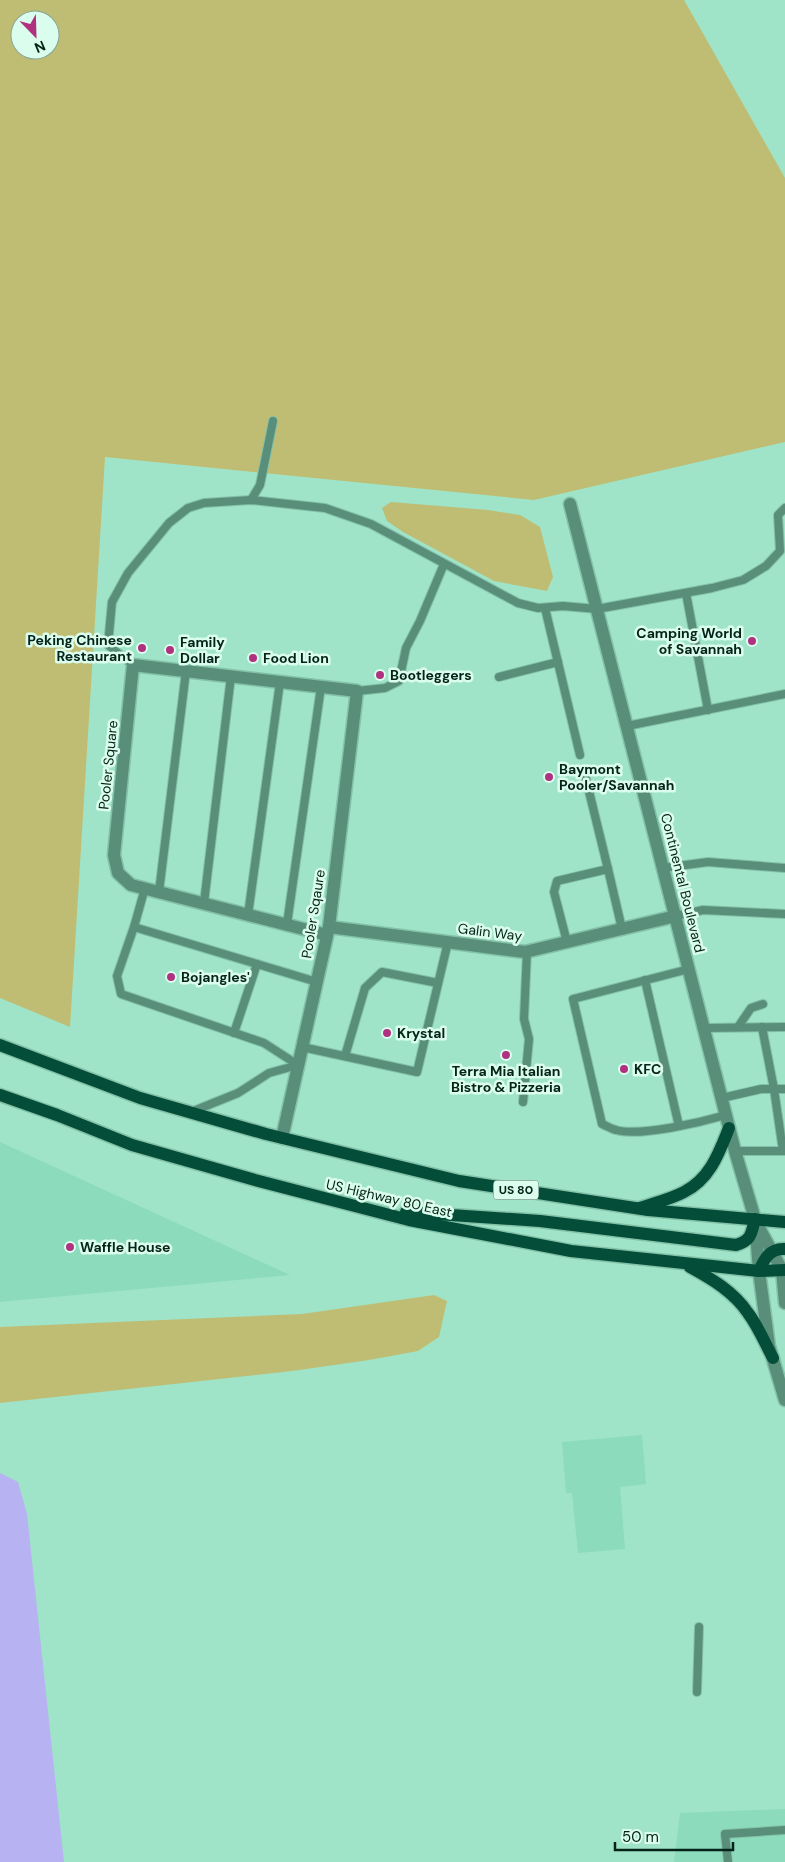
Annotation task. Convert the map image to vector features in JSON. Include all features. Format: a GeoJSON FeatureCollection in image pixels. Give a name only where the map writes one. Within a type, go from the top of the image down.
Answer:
{"type":"FeatureCollection","features":[{"type":"Feature","properties":{"kind":"main road","name":"US 80"},"geometry":{"type":"LineString","coordinates":[[0,1045],[140,1098],[190,1113],[282,1138],[459,1181],[638,1209],[785,1222]]}},
{"type":"Feature","properties":{"kind":"main road","name":"US Highway 80 East"},"geometry":{"type":"LineString","coordinates":[[0,1094],[132,1145],[255,1180],[409,1220],[571,1251],[759,1271],[783,1270]]}},
{"type":"Feature","properties":{"kind":"main road"},"geometry":{"type":"LineString","coordinates":[[638,1209],[684,1192],[704,1178],[717,1159],[728,1121]]}},
{"type":"Feature","properties":{"kind":"main road"},"geometry":{"type":"LineString","coordinates":[[373,1210],[540,1221],[736,1245],[746,1242],[751,1236],[754,1219]]}},
{"type":"Feature","properties":{"kind":"main road"},"geometry":{"type":"LineString","coordinates":[[759,1271],[772,1251],[785,1249]]}},
{"type":"Feature","properties":{"kind":"main road"},"geometry":{"type":"LineString","coordinates":[[684,1263],[714,1280],[748,1312],[773,1358]]}},
{"type":"Feature","properties":{"kind":"street","name":"Continental Boulevard"},"geometry":{"type":"LineString","coordinates":[[570,504],[754,1219],[769,1346],[785,1400]]}},
{"type":"Feature","properties":{"kind":"street"},"geometry":{"type":"LineString","coordinates":[[133,665],[357,691]]}},
{"type":"Feature","properties":{"kind":"street","name":"Pooler Square"},"geometry":{"type":"LineString","coordinates":[[133,665],[114,855],[118,873],[131,885],[286,924],[328,931]]}},
{"type":"Feature","properties":{"kind":"street","name":"Pooler Sqaure"},"geometry":{"type":"LineString","coordinates":[[282,1138],[328,931],[357,691]]}},
{"type":"Feature","properties":{"kind":"street","name":"Galin Way"},"geometry":{"type":"LineString","coordinates":[[328,931],[527,951],[676,916]]}},
{"type":"Feature","properties":{"kind":"street"},"geometry":{"type":"LineString","coordinates":[[754,1219],[783,1270],[785,1303]]}},
{"type":"Feature","properties":{"kind":"lane"},"geometry":{"type":"LineString","coordinates":[[251,500],[260,485],[273,421]]}},
{"type":"Feature","properties":{"kind":"lane"},"geometry":{"type":"LineString","coordinates":[[133,665],[108,644],[112,602],[128,574],[169,523],[188,508],[204,503],[251,500],[325,508],[371,524],[518,603],[538,608],[563,606],[597,609],[686,593],[743,580],[766,566],[780,551],[778,515],[785,508]]}},
{"type":"Feature","properties":{"kind":"lane"},"geometry":{"type":"LineString","coordinates":[[357,691],[385,688],[399,681],[406,648],[420,621],[444,564]]}},
{"type":"Feature","properties":{"kind":"lane"},"geometry":{"type":"LineString","coordinates":[[686,593],[708,710]]}},
{"type":"Feature","properties":{"kind":"lane"},"geometry":{"type":"LineString","coordinates":[[545,608],[580,755]]}},
{"type":"Feature","properties":{"kind":"lane"},"geometry":{"type":"LineString","coordinates":[[499,677],[558,662]]}},
{"type":"Feature","properties":{"kind":"lane"},"geometry":{"type":"LineString","coordinates":[[159,892],[186,671]]}},
{"type":"Feature","properties":{"kind":"lane"},"geometry":{"type":"LineString","coordinates":[[204,903],[232,676]]}},
{"type":"Feature","properties":{"kind":"lane"},"geometry":{"type":"LineString","coordinates":[[248,915],[280,682]]}},
{"type":"Feature","properties":{"kind":"lane"},"geometry":{"type":"LineString","coordinates":[[286,924],[321,687]]}},
{"type":"Feature","properties":{"kind":"lane"},"geometry":{"type":"LineString","coordinates":[[627,726],[785,694]]}},
{"type":"Feature","properties":{"kind":"lane"},"geometry":{"type":"LineString","coordinates":[[586,779],[622,929]]}},
{"type":"Feature","properties":{"kind":"lane"},"geometry":{"type":"LineString","coordinates":[[663,868],[708,862],[785,868]]}},
{"type":"Feature","properties":{"kind":"lane"},"geometry":{"type":"LineString","coordinates":[[567,942],[554,892],[557,882],[608,869]]}},
{"type":"Feature","properties":{"kind":"lane"},"geometry":{"type":"LineString","coordinates":[[145,888],[117,976],[121,994],[264,1043],[298,1065]]}},
{"type":"Feature","properties":{"kind":"lane"},"geometry":{"type":"LineString","coordinates":[[676,916],[703,910],[785,914]]}},
{"type":"Feature","properties":{"kind":"lane"},"geometry":{"type":"LineString","coordinates":[[134,927],[317,982]]}},
{"type":"Feature","properties":{"kind":"lane"},"geometry":{"type":"LineString","coordinates":[[302,1047],[417,1072],[448,942]]}},
{"type":"Feature","properties":{"kind":"lane"},"geometry":{"type":"LineString","coordinates":[[523,1102],[529,1039],[524,1019],[527,951]]}},
{"type":"Feature","properties":{"kind":"lane"},"geometry":{"type":"LineString","coordinates":[[234,1033],[257,964]]}},
{"type":"Feature","properties":{"kind":"lane"},"geometry":{"type":"LineString","coordinates":[[689,969],[573,999],[602,1124],[616,1130],[637,1133],[704,1122],[728,1121]]}},
{"type":"Feature","properties":{"kind":"lane"},"geometry":{"type":"LineString","coordinates":[[345,1056],[365,988],[382,972],[438,983]]}},
{"type":"Feature","properties":{"kind":"lane"},"geometry":{"type":"LineString","coordinates":[[645,980],[679,1126]]}},
{"type":"Feature","properties":{"kind":"lane"},"geometry":{"type":"LineString","coordinates":[[738,1027],[751,1008],[763,1004]]}},
{"type":"Feature","properties":{"kind":"lane"},"geometry":{"type":"LineString","coordinates":[[735,1151],[784,1150],[762,1027]]}},
{"type":"Feature","properties":{"kind":"lane"},"geometry":{"type":"LineString","coordinates":[[704,1028],[785,1027]]}},
{"type":"Feature","properties":{"kind":"lane"},"geometry":{"type":"LineString","coordinates":[[190,1113],[238,1093],[269,1073],[298,1065]]}},
{"type":"Feature","properties":{"kind":"lane"},"geometry":{"type":"LineString","coordinates":[[722,1098],[761,1089],[785,1089]]}},
{"type":"Feature","properties":{"kind":"lane"},"geometry":{"type":"LineString","coordinates":[[697,1692],[699,1627]]}},
{"type":"Feature","properties":{"kind":"lane"},"geometry":{"type":"LineString","coordinates":[[728,1862],[725,1834],[785,1830]]}},
{"type":"Feature","properties":{"kind":"shaded area"},"geometry":{"type":"Polygon","coordinates":[[[0,0],[684,0],[785,178],[785,442],[534,500],[105,457],[70,1027],[0,998],[0,0]]]}},
{"type":"Feature","properties":{"kind":"shaded area"},"geometry":{"type":"Polygon","coordinates":[[[391,502],[488,510],[520,515],[540,527],[553,577],[547,591],[494,581],[403,532],[387,521],[382,508],[391,502]]]}},
{"type":"Feature","properties":{"kind":"shaded area"},"geometry":{"type":"Polygon","coordinates":[[[0,1142],[290,1275],[0,1302],[0,1142]]]}},
{"type":"Feature","properties":{"kind":"shaded area"},"geometry":{"type":"Polygon","coordinates":[[[434,1295],[447,1301],[439,1337],[418,1351],[292,1371],[0,1403],[0,1327],[302,1314],[434,1295]]]}},
{"type":"Feature","properties":{"kind":"shaded area"},"geometry":{"type":"Polygon","coordinates":[[[642,1435],[646,1484],[620,1487],[625,1549],[578,1553],[572,1493],[566,1493],[562,1442],[642,1435]]]}},
{"type":"Feature","properties":{"kind":"shaded area"},"geometry":{"type":"Polygon","coordinates":[[[0,1473],[18,1482],[27,1514],[64,1862],[0,1862],[0,1473]]]}},
{"type":"Feature","properties":{"kind":"shaded area"},"geometry":{"type":"Polygon","coordinates":[[[785,1809],[785,1862],[674,1862],[680,1813],[785,1809]]]}},
{"type":"Feature","properties":{"kind":"place","name":"Camping World of Savannah"},"geometry":{"type":"Point","coordinates":[752,641]}},
{"type":"Feature","properties":{"kind":"place","name":"Peking Chinese Restaurant"},"geometry":{"type":"Point","coordinates":[142,648]}},
{"type":"Feature","properties":{"kind":"place","name":"Family Dollar"},"geometry":{"type":"Point","coordinates":[170,650]}},
{"type":"Feature","properties":{"kind":"place","name":"Food Lion"},"geometry":{"type":"Point","coordinates":[253,658]}},
{"type":"Feature","properties":{"kind":"place","name":"Bootleggers"},"geometry":{"type":"Point","coordinates":[380,675]}},
{"type":"Feature","properties":{"kind":"place","name":"Baymont Pooler/Savannah"},"geometry":{"type":"Point","coordinates":[549,777]}},
{"type":"Feature","properties":{"kind":"place","name":"Bojangles'"},"geometry":{"type":"Point","coordinates":[171,977]}},
{"type":"Feature","properties":{"kind":"place","name":"Krystal"},"geometry":{"type":"Point","coordinates":[387,1033]}},
{"type":"Feature","properties":{"kind":"place","name":"Terra Mia Italian Bistro & Pizzeria"},"geometry":{"type":"Point","coordinates":[506,1055]}},
{"type":"Feature","properties":{"kind":"place","name":"KFC"},"geometry":{"type":"Point","coordinates":[624,1069]}},
{"type":"Feature","properties":{"kind":"place","name":"Waffle House"},"geometry":{"type":"Point","coordinates":[70,1247]}}]}
